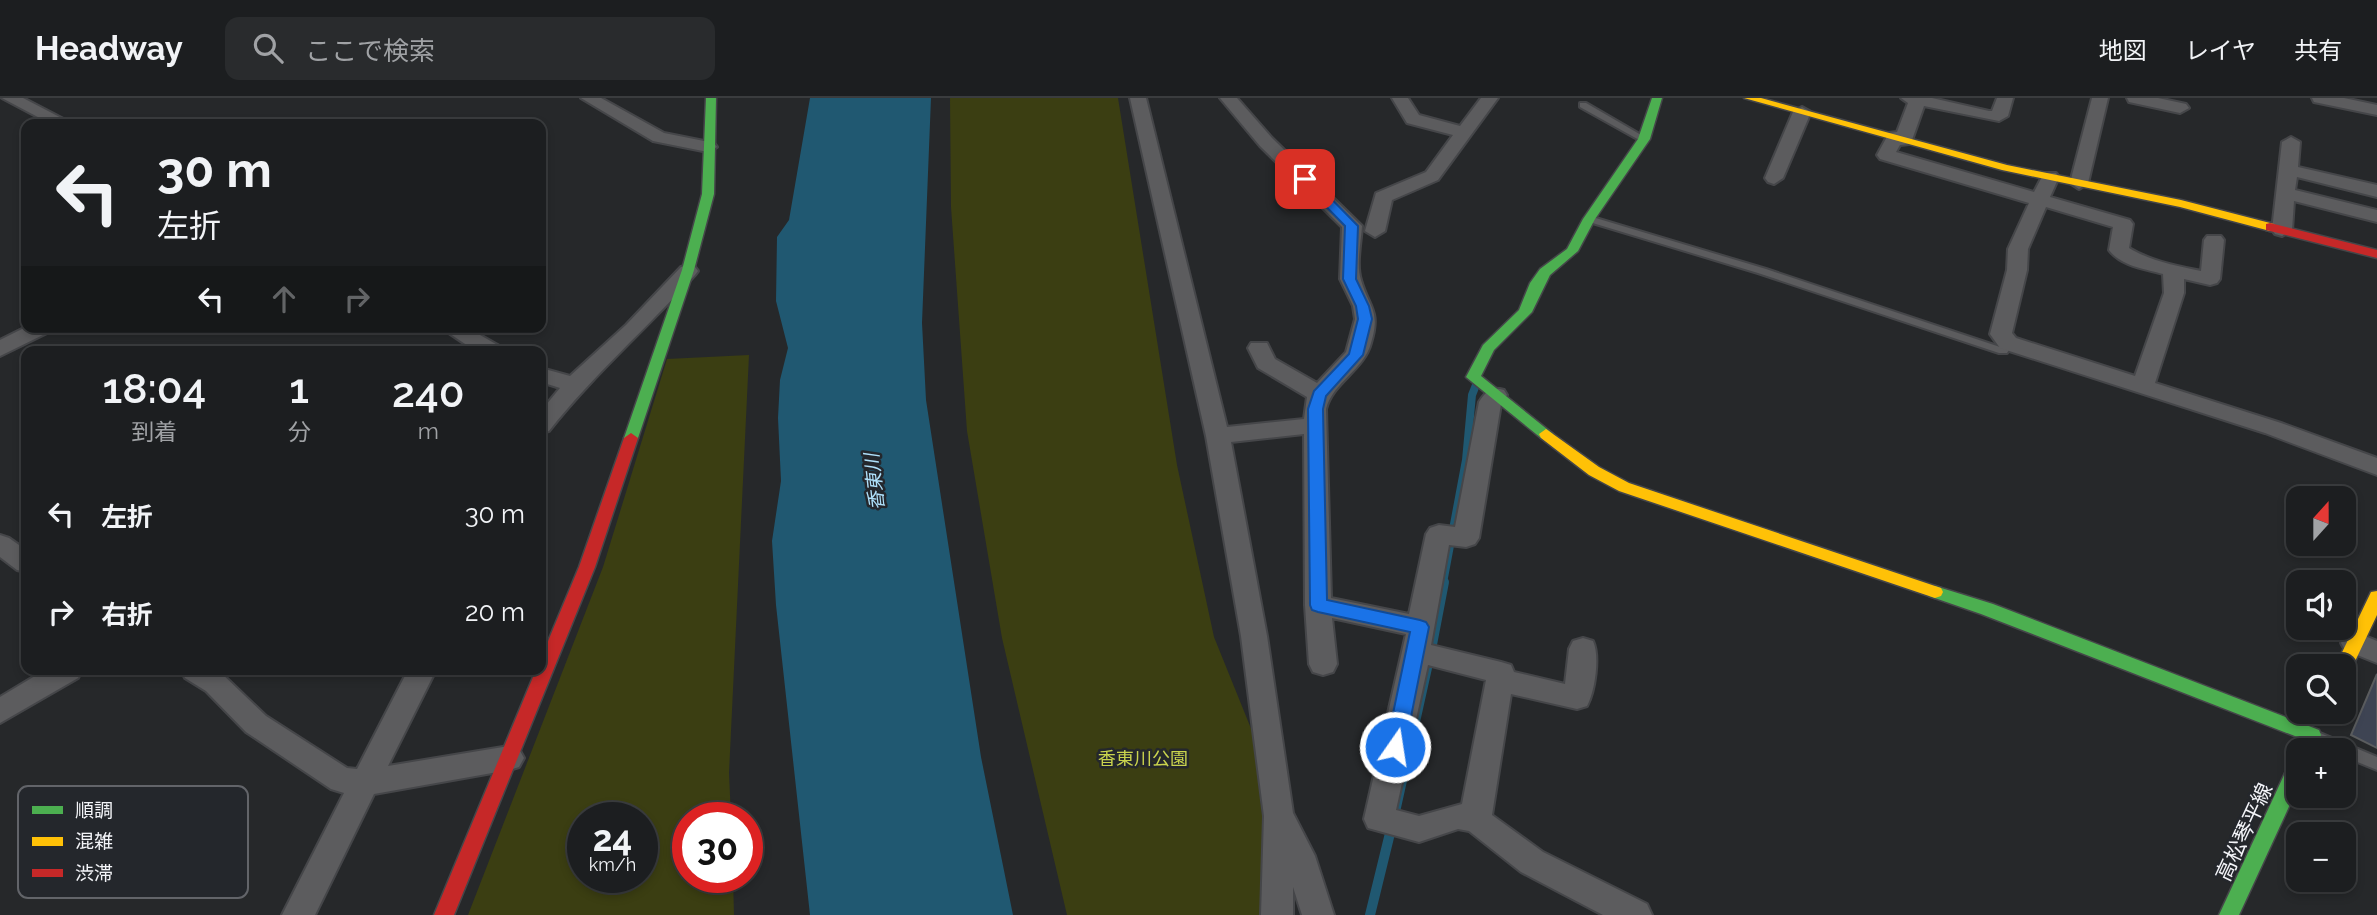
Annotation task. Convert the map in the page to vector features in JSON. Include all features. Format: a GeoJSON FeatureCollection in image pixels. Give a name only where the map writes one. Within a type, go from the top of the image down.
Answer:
{"type":"FeatureCollection","features":[{"type":"Feature","properties":{"kind":"street"},"geometry":{"type":"LineString","coordinates":[[10,98],[54,119]]}},
{"type":"Feature","properties":{"kind":"street"},"geometry":{"type":"LineString","coordinates":[[589,98],[659,136],[708,148]]}},
{"type":"Feature","properties":{"kind":"street"},"geometry":{"type":"LineString","coordinates":[[546,667],[587,567],[688,270],[708,194],[711,98]]}},
{"type":"Feature","properties":{"kind":"street"},"geometry":{"type":"LineString","coordinates":[[1138,98],[1217,436],[1256,649],[1278,814],[1277,915]]}},
{"type":"Feature","properties":{"kind":"street"},"geometry":{"type":"LineString","coordinates":[[1228,98],[1258,133],[1352,226],[1350,279],[1363,306],[1365,319],[1361,342],[1356,355],[1319,394],[1315,425],[1318,605],[1323,664]]}},
{"type":"Feature","properties":{"kind":"street"},"geometry":{"type":"LineString","coordinates":[[1400,98],[1413,119],[1464,132]]}},
{"type":"Feature","properties":{"kind":"street"},"geometry":{"type":"LineString","coordinates":[[1375,231],[1383,197],[1432,176],[1490,98]]}},
{"type":"Feature","properties":{"kind":"street"},"geometry":{"type":"LineString","coordinates":[[1657,98],[1644,139],[1595,221],[1572,251],[1545,272],[1537,283],[1525,312],[1488,348],[1473,377],[1594,471],[1623,487],[1987,609],[2314,730],[2311,738]]}},
{"type":"Feature","properties":{"kind":"street"},"geometry":{"type":"LineString","coordinates":[[1749,98],[1802,107],[1899,139],[2050,177],[2180,204],[2377,254]]}},
{"type":"Feature","properties":{"kind":"street"},"geometry":{"type":"LineString","coordinates":[[2005,98],[1999,116],[1914,99],[1899,139],[1886,155],[2123,224],[2119,250],[2133,259],[2173,271],[2210,279],[2214,240]]}},
{"type":"Feature","properties":{"kind":"street"},"geometry":{"type":"LineString","coordinates":[[2078,183],[2100,98]]}},
{"type":"Feature","properties":{"kind":"street"},"geometry":{"type":"LineString","coordinates":[[2135,98],[2180,107]]}},
{"type":"Feature","properties":{"kind":"street"},"geometry":{"type":"LineString","coordinates":[[2320,98],[2377,110]]}},
{"type":"Feature","properties":{"kind":"street"},"geometry":{"type":"LineString","coordinates":[[1774,178],[1802,107]]}},
{"type":"Feature","properties":{"kind":"street"},"geometry":{"type":"LineString","coordinates":[[2282,230],[2291,142]]}},
{"type":"Feature","properties":{"kind":"street"},"geometry":{"type":"LineString","coordinates":[[2288,170],[2377,191]]}},
{"type":"Feature","properties":{"kind":"street"},"geometry":{"type":"LineString","coordinates":[[2050,177],[2018,249],[2017,270],[2001,334],[2008,343],[2273,428],[2377,467]]}},
{"type":"Feature","properties":{"kind":"street"},"geometry":{"type":"LineString","coordinates":[[2286,194],[2377,216]]}},
{"type":"Feature","properties":{"kind":"street"},"geometry":{"type":"LineString","coordinates":[[546,420],[574,385],[633,330],[688,270]]}},
{"type":"Feature","properties":{"kind":"street"},"geometry":{"type":"LineString","coordinates":[[2143,386],[2174,293],[2173,271]]}},
{"type":"Feature","properties":{"kind":"street"},"geometry":{"type":"LineString","coordinates":[[0,349],[31,333]]}},
{"type":"Feature","properties":{"kind":"street"},"geometry":{"type":"LineString","coordinates":[[460,333],[483,346]]}},
{"type":"Feature","properties":{"kind":"street"},"geometry":{"type":"LineString","coordinates":[[1259,348],[1266,363],[1319,394]]}},
{"type":"Feature","properties":{"kind":"street"},"geometry":{"type":"LineString","coordinates":[[546,377],[574,385]]}},
{"type":"Feature","properties":{"kind":"street"},"geometry":{"type":"LineString","coordinates":[[1484,387],[1490,402],[1466,538],[1439,534],[1424,647],[1379,819],[1419,829],[1458,817],[1477,820],[1496,840],[1549,872],[1636,915]]}},
{"type":"Feature","properties":{"kind":"street"},"geometry":{"type":"LineString","coordinates":[[1217,436],[1315,425]]}},
{"type":"Feature","properties":{"kind":"street"},"geometry":{"type":"LineString","coordinates":[[0,544],[21,559]]}},
{"type":"Feature","properties":{"kind":"street"},"geometry":{"type":"LineString","coordinates":[[2366,648],[2377,597]]}},
{"type":"Feature","properties":{"kind":"street"},"geometry":{"type":"LineString","coordinates":[[1318,605],[1424,647],[1502,673],[1477,805],[1477,820]]}},
{"type":"Feature","properties":{"kind":"street"},"geometry":{"type":"LineString","coordinates":[[1500,680],[1577,698],[1583,649]]}},
{"type":"Feature","properties":{"kind":"street"},"geometry":{"type":"LineString","coordinates":[[0,711],[60,675]]}},
{"type":"Feature","properties":{"kind":"street"},"geometry":{"type":"LineString","coordinates":[[203,675],[216,683],[265,731],[341,780],[365,783],[509,758]]}},
{"type":"Feature","properties":{"kind":"street"},"geometry":{"type":"LineString","coordinates":[[298,915],[419,675]]}},
{"type":"Feature","properties":{"kind":"street"},"geometry":{"type":"LineString","coordinates":[[444,915],[543,675]]}},
{"type":"Feature","properties":{"kind":"street","name":"高松琴平線"},"geometry":{"type":"LineString","coordinates":[[2229,915],[2286,792]]}},
{"type":"Feature","properties":{"kind":"street"},"geometry":{"type":"LineString","coordinates":[[1278,814],[1300,856],[1318,915]]}},
{"type":"Feature","properties":{"kind":"lane"},"geometry":{"type":"LineString","coordinates":[[1583,105],[1644,139]]}},
{"type":"Feature","properties":{"kind":"lane"},"geometry":{"type":"LineString","coordinates":[[1595,221],[1762,271],[2003,351],[2008,343]]}},
{"type":"Feature","properties":{"kind":"lane"},"geometry":{"type":"LineString","coordinates":[[2314,730],[2377,764]]}},
{"type":"Feature","properties":{"kind":"green space","name":"香東川公園"},"geometry":{"type":"Polygon","coordinates":[[[950,98],[1118,98],[1177,465],[1214,637],[1252,731],[1264,831],[1264,915],[1067,915],[1002,638],[967,431],[951,207],[950,98]]]}},
{"type":"Feature","properties":{"kind":"green space"},"geometry":{"type":"Polygon","coordinates":[[[749,355],[729,773],[730,802],[672,802],[672,893],[733,893],[734,915],[468,915],[603,567],[667,359],[749,355]]]}},
{"type":"Feature","properties":{"kind":"water","name":"香東川"},"geometry":{"type":"Polygon","coordinates":[[[810,98],[931,98],[922,323],[926,400],[981,757],[1013,915],[810,915],[776,605],[772,541],[781,481],[778,418],[780,380],[788,348],[776,301],[777,237],[789,220],[810,98]]]}},
{"type":"Feature","properties":{"kind":"building"},"geometry":{"type":"Polygon","coordinates":[[[2377,674],[2377,748],[2351,735],[2377,674]]]}},
{"type":"Feature","properties":{"kind":"waterway"},"geometry":{"type":"LineString","coordinates":[[1443,583],[1466,460],[1472,395],[1476,385]]}},
{"type":"Feature","properties":{"kind":"waterway"},"geometry":{"type":"LineString","coordinates":[[1430,655],[1444,582]]}},
{"type":"Feature","properties":{"kind":"waterway"},"geometry":{"type":"LineString","coordinates":[[1395,812],[1427,668]]}},
{"type":"Feature","properties":{"kind":"waterway"},"geometry":{"type":"LineString","coordinates":[[1370,915],[1392,825]]}},
{"type":"Feature","properties":{"kind":"traffic: fast"},"geometry":{"type":"LineString","coordinates":[[631,438],[688,270],[708,194],[711,98]]}},
{"type":"Feature","properties":{"kind":"traffic: fast"},"geometry":{"type":"LineString","coordinates":[[1546,434],[1473,377],[1488,348],[1525,312],[1537,283],[1545,272],[1572,251],[1589,219],[1644,139],[1657,98]]}},
{"type":"Feature","properties":{"kind":"traffic: fast"},"geometry":{"type":"LineString","coordinates":[[1935,592],[1987,609],[2312,735]]}},
{"type":"Feature","properties":{"kind":"traffic: fast"},"geometry":{"type":"LineString","coordinates":[[2229,915],[2286,792]]}},
{"type":"Feature","properties":{"kind":"traffic: slow"},"geometry":{"type":"LineString","coordinates":[[1749,98],[2006,168],[2181,204],[2270,227]]}},
{"type":"Feature","properties":{"kind":"traffic: slow"},"geometry":{"type":"LineString","coordinates":[[1546,434],[1594,471],[1624,487],[1935,592]]}},
{"type":"Feature","properties":{"kind":"traffic: slow"},"geometry":{"type":"LineString","coordinates":[[2350,654],[2377,597]]}},
{"type":"Feature","properties":{"kind":"traffic: jam"},"geometry":{"type":"LineString","coordinates":[[2270,227],[2377,254]]}},
{"type":"Feature","properties":{"kind":"traffic: jam"},"geometry":{"type":"LineString","coordinates":[[546,667],[587,567],[631,438]]}},
{"type":"Feature","properties":{"kind":"traffic: jam"},"geometry":{"type":"LineString","coordinates":[[444,915],[543,675]]}},
{"type":"Feature","properties":{"kind":"route"},"geometry":{"type":"LineString","coordinates":[[1305,179],[1352,226],[1350,279],[1363,306],[1365,319],[1356,355],[1319,394],[1315,409],[1318,605],[1420,627],[1417,652],[1395,747]]}}]}
